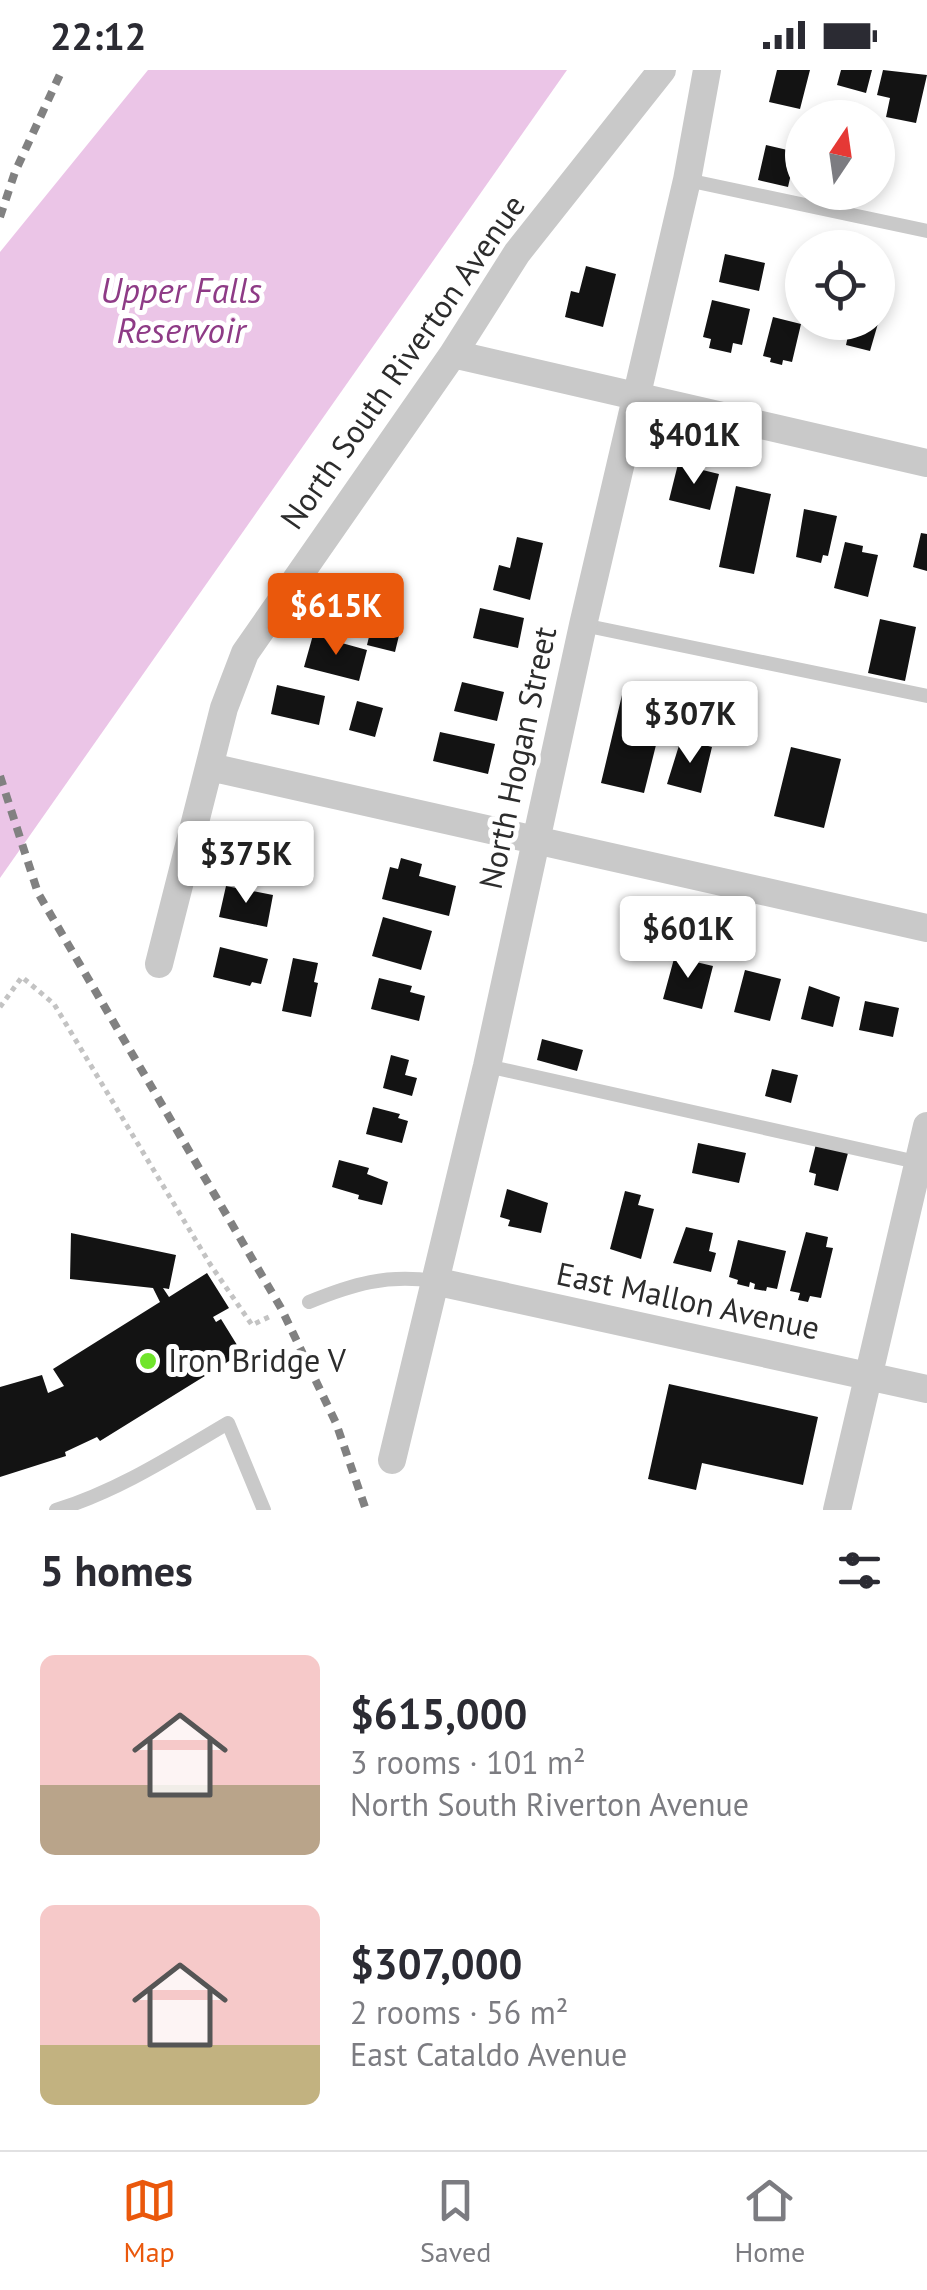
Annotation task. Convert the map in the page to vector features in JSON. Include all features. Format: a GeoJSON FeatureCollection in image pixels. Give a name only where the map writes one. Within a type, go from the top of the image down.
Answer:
{"type":"FeatureCollection","features":[{"type":"Feature","properties":{"kind":"street","name":"North South Riverton Avenue"},"geometry":{"type":"LineString","coordinates":[[159,964],[230,690],[245,653],[518,253],[662,70]]}},
{"type":"Feature","properties":{"kind":"street","name":"North Hogan Street"},"geometry":{"type":"LineString","coordinates":[[392,1460],[487,1066],[583,624],[688,180],[707,70]]}},
{"type":"Feature","properties":{"kind":"street"},"geometry":{"type":"LineString","coordinates":[[452,354],[927,463]]}},
{"type":"Feature","properties":{"kind":"street"},"geometry":{"type":"LineString","coordinates":[[210,767],[927,928]]}},
{"type":"Feature","properties":{"kind":"street"},"geometry":{"type":"LineString","coordinates":[[837,1510],[923,1163],[927,1126]]}},
{"type":"Feature","properties":{"kind":"street","name":"East Mallon Avenue"},"geometry":{"type":"LineString","coordinates":[[434,1281],[927,1389]]}},
{"type":"Feature","properties":{"kind":"lane"},"geometry":{"type":"LineString","coordinates":[[688,180],[927,232]]}},
{"type":"Feature","properties":{"kind":"lane"},"geometry":{"type":"LineString","coordinates":[[583,624],[927,696]]}},
{"type":"Feature","properties":{"kind":"lane"},"geometry":{"type":"LineString","coordinates":[[487,1066],[923,1163]]}},
{"type":"Feature","properties":{"kind":"lane"},"geometry":{"type":"LineString","coordinates":[[309,1302],[367,1282],[403,1277],[434,1281]]}},
{"type":"Feature","properties":{"kind":"lane"},"geometry":{"type":"LineString","coordinates":[[56,1510],[106,1491],[228,1423],[264,1510]]}},
{"type":"Feature","properties":{"kind":"path"},"geometry":{"type":"LineString","coordinates":[[0,1007],[22,977],[54,1004],[210,1264],[252,1326],[274,1315]]}},
{"type":"Feature","properties":{"kind":"water","name":"Upper Falls Reservoir"},"geometry":{"type":"Polygon","coordinates":[[[148,70],[567,70],[0,878],[0,252],[148,70]]]}},
{"type":"Feature","properties":{"kind":"building"},"geometry":{"type":"Polygon","coordinates":[[[777,70],[810,70],[802,100],[785,100],[785,106],[769,102],[777,70]]]}},
{"type":"Feature","properties":{"kind":"building"},"geometry":{"type":"Polygon","coordinates":[[[841,70],[872,70],[866,93],[837,85],[841,70]]]}},
{"type":"Feature","properties":{"kind":"building"},"geometry":{"type":"Polygon","coordinates":[[[883,70],[927,75],[916,123],[895,119],[895,100],[877,95],[883,70]]]}},
{"type":"Feature","properties":{"kind":"building"},"geometry":{"type":"Polygon","coordinates":[[[766,145],[785,149],[785,186],[758,180],[766,145]]]}},
{"type":"Feature","properties":{"kind":"building"},"geometry":{"type":"Polygon","coordinates":[[[725,254],[765,263],[759,291],[719,282],[725,254]]]}},
{"type":"Feature","properties":{"kind":"building"},"geometry":{"type":"Polygon","coordinates":[[[586,266],[616,274],[603,327],[565,317],[571,291],[579,293],[586,266]]]}},
{"type":"Feature","properties":{"kind":"building"},"geometry":{"type":"Polygon","coordinates":[[[712,300],[750,309],[742,345],[733,343],[731,353],[709,348],[711,339],[703,337],[712,300]]]}},
{"type":"Feature","properties":{"kind":"building"},"geometry":{"type":"Polygon","coordinates":[[[773,317],[785,320],[785,340],[797,340],[792,362],[783,360],[782,365],[763,356],[773,317]]]}},
{"type":"Feature","properties":{"kind":"building"},"geometry":{"type":"Polygon","coordinates":[[[847,340],[873,340],[870,351],[846,345],[847,340]]]}},
{"type":"Feature","properties":{"kind":"building"},"geometry":{"type":"Polygon","coordinates":[[[678,464],[719,474],[710,510],[669,500],[678,464]]]}},
{"type":"Feature","properties":{"kind":"building"},"geometry":{"type":"Polygon","coordinates":[[[736,486],[771,494],[754,574],[719,567],[736,486]]]}},
{"type":"Feature","properties":{"kind":"building"},"geometry":{"type":"Polygon","coordinates":[[[804,509],[837,516],[828,556],[823,555],[821,563],[796,557],[804,509]]]}},
{"type":"Feature","properties":{"kind":"building"},"geometry":{"type":"Polygon","coordinates":[[[921,533],[927,534],[927,571],[913,567],[921,533]]]}},
{"type":"Feature","properties":{"kind":"building"},"geometry":{"type":"Polygon","coordinates":[[[517,537],[543,543],[530,600],[493,590],[499,565],[510,568],[517,537]]]}},
{"type":"Feature","properties":{"kind":"building"},"geometry":{"type":"Polygon","coordinates":[[[845,542],[863,546],[862,552],[878,555],[868,597],[834,588],[845,542]]]}},
{"type":"Feature","properties":{"kind":"building"},"geometry":{"type":"Polygon","coordinates":[[[480,608],[524,618],[518,648],[473,638],[480,608]]]}},
{"type":"Feature","properties":{"kind":"building"},"geometry":{"type":"Polygon","coordinates":[[[880,619],[916,627],[905,681],[868,673],[880,619]]]}},
{"type":"Feature","properties":{"kind":"building"},"geometry":{"type":"Polygon","coordinates":[[[373,620],[401,627],[395,652],[367,645],[373,620]]]}},
{"type":"Feature","properties":{"kind":"building"},"geometry":{"type":"Polygon","coordinates":[[[313,635],[367,650],[359,681],[304,667],[313,635]]]}},
{"type":"Feature","properties":{"kind":"building"},"geometry":{"type":"Polygon","coordinates":[[[462,682],[504,692],[497,721],[454,711],[462,682]]]}},
{"type":"Feature","properties":{"kind":"building"},"geometry":{"type":"Polygon","coordinates":[[[277,685],[325,696],[319,725],[271,714],[277,685]]]}},
{"type":"Feature","properties":{"kind":"building"},"geometry":{"type":"Polygon","coordinates":[[[622,695],[666,705],[644,793],[601,783],[622,695]]]}},
{"type":"Feature","properties":{"kind":"building"},"geometry":{"type":"Polygon","coordinates":[[[357,701],[383,708],[375,737],[349,730],[357,701]]]}},
{"type":"Feature","properties":{"kind":"building"},"geometry":{"type":"Polygon","coordinates":[[[440,732],[495,744],[488,774],[433,761],[440,732]]]}},
{"type":"Feature","properties":{"kind":"building"},"geometry":{"type":"Polygon","coordinates":[[[681,739],[712,747],[701,793],[667,784],[681,739]]]}},
{"type":"Feature","properties":{"kind":"building"},"geometry":{"type":"Polygon","coordinates":[[[791,747],[841,759],[824,828],[774,816],[791,747]]]}},
{"type":"Feature","properties":{"kind":"building"},"geometry":{"type":"Polygon","coordinates":[[[243,835],[295,847],[288,879],[236,867],[243,835]]]}},
{"type":"Feature","properties":{"kind":"building"},"geometry":{"type":"Polygon","coordinates":[[[401,858],[422,864],[419,876],[456,886],[449,916],[382,899],[390,867],[398,869],[401,858]]]}},
{"type":"Feature","properties":{"kind":"building"},"geometry":{"type":"Polygon","coordinates":[[[226,886],[273,895],[267,927],[219,917],[226,886]]]}},
{"type":"Feature","properties":{"kind":"building"},"geometry":{"type":"Polygon","coordinates":[[[383,917],[432,931],[421,970],[372,956],[383,917]]]}},
{"type":"Feature","properties":{"kind":"building"},"geometry":{"type":"Polygon","coordinates":[[[220,947],[268,959],[261,984],[252,982],[250,986],[213,977],[220,947]]]}},
{"type":"Feature","properties":{"kind":"building"},"geometry":{"type":"Polygon","coordinates":[[[684,951],[697,954],[696,962],[713,966],[702,1009],[663,999],[675,955],[682,958],[684,951]]]}},
{"type":"Feature","properties":{"kind":"building"},"geometry":{"type":"Polygon","coordinates":[[[293,958],[318,963],[311,1017],[282,1011],[293,958]]]}},
{"type":"Feature","properties":{"kind":"building"},"geometry":{"type":"Polygon","coordinates":[[[745,970],[781,979],[770,1021],[734,1012],[745,970]]]}},
{"type":"Feature","properties":{"kind":"building"},"geometry":{"type":"Polygon","coordinates":[[[379,978],[412,986],[410,992],[425,996],[419,1021],[371,1009],[379,978]]]}},
{"type":"Feature","properties":{"kind":"building"},"geometry":{"type":"Polygon","coordinates":[[[809,986],[840,997],[833,1027],[801,1019],[809,986]]]}},
{"type":"Feature","properties":{"kind":"building"},"geometry":{"type":"Polygon","coordinates":[[[865,1001],[899,1008],[893,1037],[859,1030],[865,1001]]]}},
{"type":"Feature","properties":{"kind":"building"},"geometry":{"type":"Polygon","coordinates":[[[542,1039],[583,1050],[577,1071],[537,1060],[542,1039]]]}},
{"type":"Feature","properties":{"kind":"building"},"geometry":{"type":"Polygon","coordinates":[[[391,1055],[409,1060],[405,1075],[417,1078],[412,1096],[383,1088],[391,1055]]]}},
{"type":"Feature","properties":{"kind":"building"},"geometry":{"type":"Polygon","coordinates":[[[772,1069],[798,1075],[791,1103],[765,1096],[772,1069]]]}},
{"type":"Feature","properties":{"kind":"building"},"geometry":{"type":"Polygon","coordinates":[[[373,1107],[400,1114],[398,1118],[408,1121],[402,1143],[366,1134],[373,1107]]]}},
{"type":"Feature","properties":{"kind":"building"},"geometry":{"type":"Polygon","coordinates":[[[698,1143],[746,1153],[739,1183],[692,1173],[698,1143]]]}},
{"type":"Feature","properties":{"kind":"building"},"geometry":{"type":"Polygon","coordinates":[[[816,1144],[848,1153],[838,1191],[814,1185],[816,1174],[809,1172],[816,1144]]]}},
{"type":"Feature","properties":{"kind":"building"},"geometry":{"type":"Polygon","coordinates":[[[339,1160],[369,1168],[367,1174],[388,1182],[382,1205],[332,1187],[339,1160]]]}},
{"type":"Feature","properties":{"kind":"building"},"geometry":{"type":"Polygon","coordinates":[[[507,1189],[548,1203],[541,1233],[508,1226],[510,1220],[500,1217],[507,1189]]]}},
{"type":"Feature","properties":{"kind":"building"},"geometry":{"type":"Polygon","coordinates":[[[625,1191],[641,1195],[638,1205],[654,1209],[641,1259],[610,1249],[625,1191]]]}},
{"type":"Feature","properties":{"kind":"building"},"geometry":{"type":"Polygon","coordinates":[[[686,1227],[713,1233],[709,1251],[716,1253],[711,1272],[673,1263],[686,1227]]]}},
{"type":"Feature","properties":{"kind":"building"},"geometry":{"type":"Polygon","coordinates":[[[806,1232],[828,1237],[826,1247],[833,1248],[821,1298],[810,1296],[808,1302],[798,1300],[800,1293],[790,1291],[806,1232]]]}},
{"type":"Feature","properties":{"kind":"building","name":"Iron Bridge V"},"geometry":{"type":"Polygon","coordinates":[[[71,1233],[176,1255],[169,1289],[163,1288],[169,1297],[207,1273],[229,1308],[213,1317],[216,1322],[221,1319],[242,1353],[100,1441],[97,1437],[65,1452],[66,1456],[0,1477],[0,1387],[42,1375],[48,1393],[64,1386],[53,1369],[160,1302],[153,1288],[70,1279],[71,1233]]]}},
{"type":"Feature","properties":{"kind":"building"},"geometry":{"type":"Polygon","coordinates":[[[738,1240],[786,1251],[777,1289],[754,1289],[755,1284],[737,1284],[738,1280],[729,1277],[738,1240]]]}},
{"type":"Feature","properties":{"kind":"building"},"geometry":{"type":"Polygon","coordinates":[[[669,1384],[818,1417],[803,1485],[702,1463],[696,1490],[648,1479],[669,1384]]]}},
{"type":"Feature","properties":{"kind":"railway"},"geometry":{"type":"LineString","coordinates":[[0,217],[15,172],[62,70]]}},
{"type":"Feature","properties":{"kind":"railway"},"geometry":{"type":"LineString","coordinates":[[0,776],[38,893],[281,1308],[336,1423],[366,1510]]}},
{"type":"Feature","properties":{"kind":"place","name":"Iron Bridge V"},"geometry":{"type":"Point","coordinates":[148,1361]}}]}
